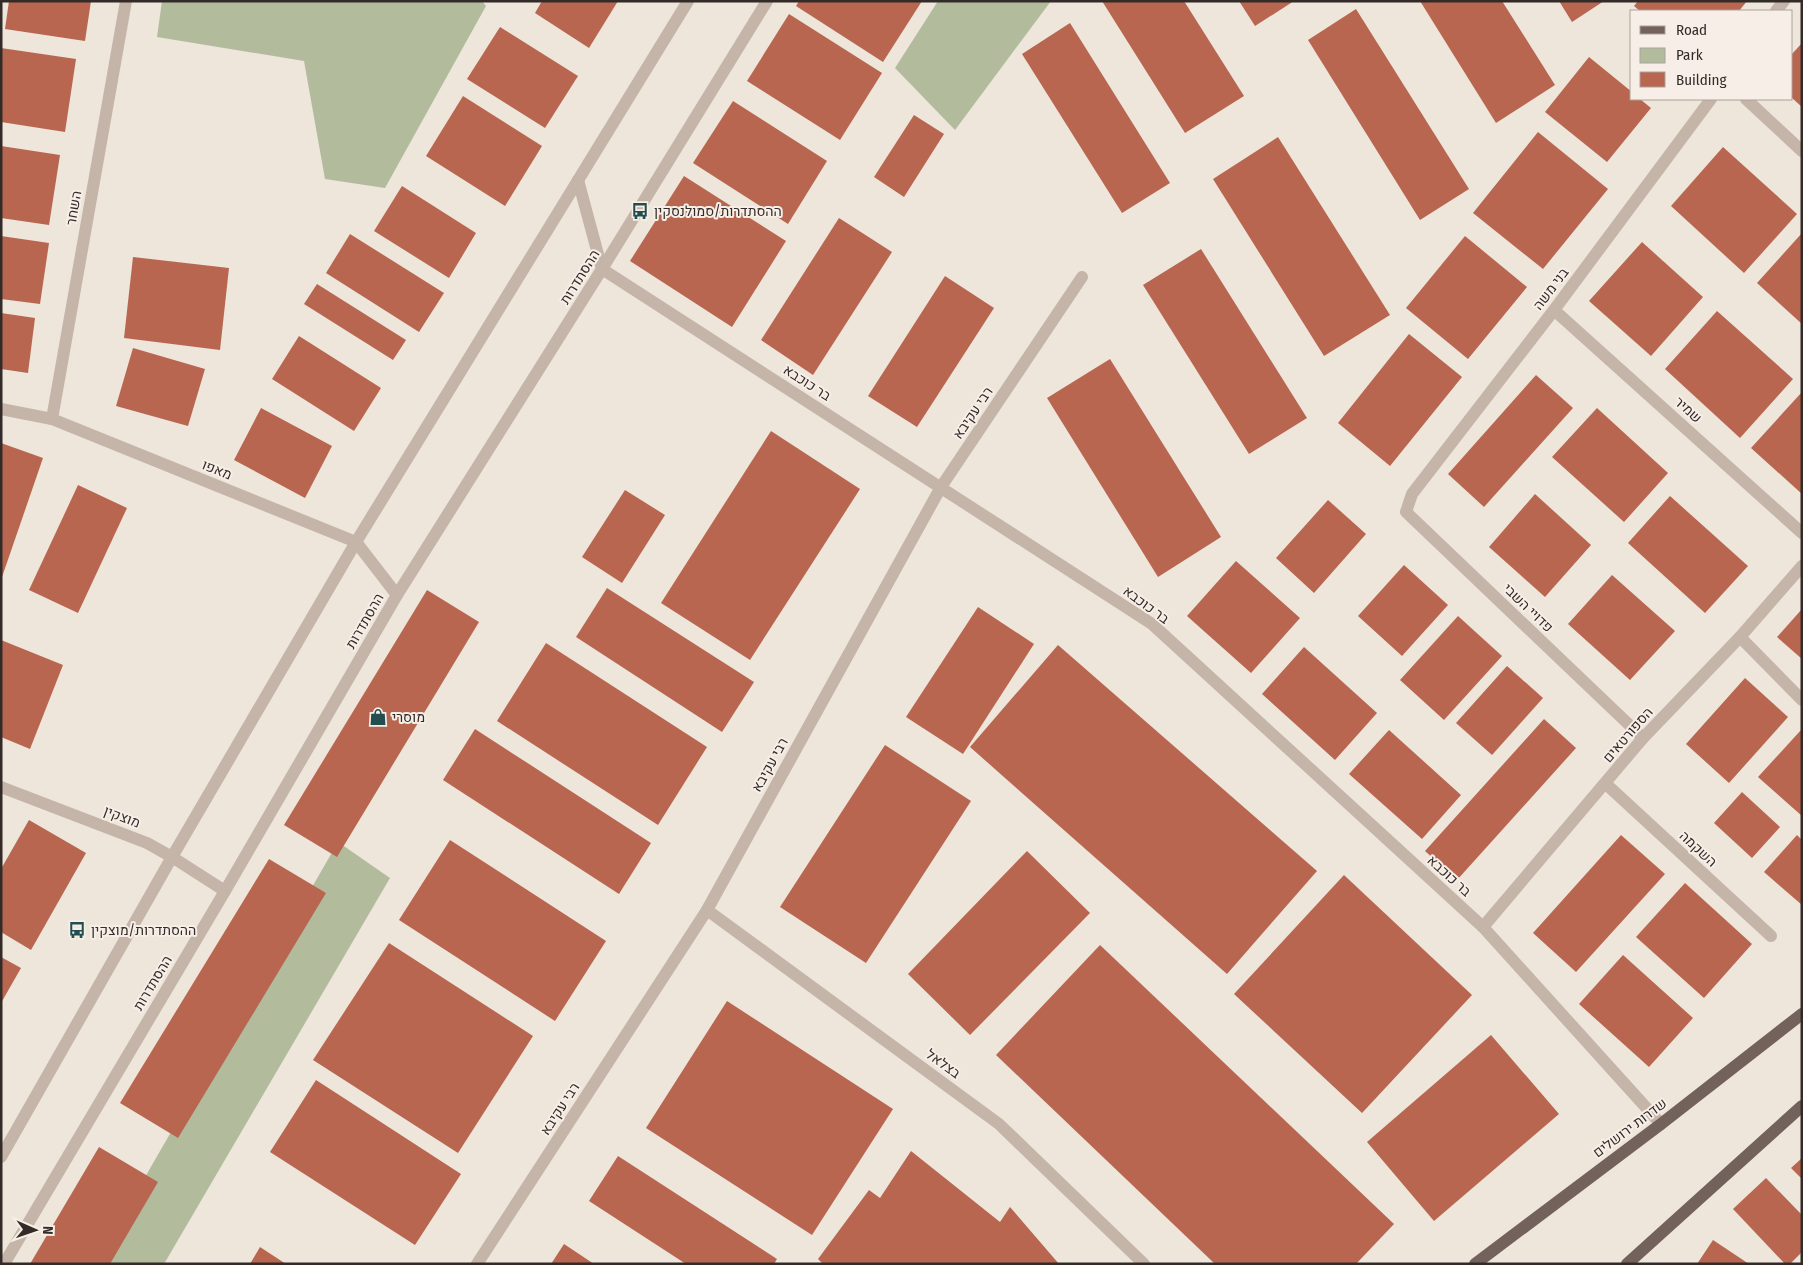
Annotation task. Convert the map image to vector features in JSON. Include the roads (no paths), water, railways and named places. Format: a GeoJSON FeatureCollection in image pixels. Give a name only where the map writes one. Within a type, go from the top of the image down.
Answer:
{"type":"FeatureCollection","features":[{"type":"Feature","properties":{"kind":"main road","name":"שדרות ירושלים"},"geometry":{"type":"LineString","coordinates":[[1474,1264],[1661,1124],[1802,1014]]}},
{"type":"Feature","properties":{"kind":"main road"},"geometry":{"type":"LineString","coordinates":[[1627,1264],[1802,1106]]}},
{"type":"Feature","properties":{"kind":"street","name":"השחר"},"geometry":{"type":"LineString","coordinates":[[52,419],[126,1]]}},
{"type":"Feature","properties":{"kind":"street"},"geometry":{"type":"LineString","coordinates":[[1,1157],[172,856],[356,542],[688,1]]}},
{"type":"Feature","properties":{"kind":"street","name":"ההסתדרות"},"geometry":{"type":"LineString","coordinates":[[4,1264],[225,891],[397,595],[602,269],[767,1]]}},
{"type":"Feature","properties":{"kind":"street","name":"בני משה"},"geometry":{"type":"LineString","coordinates":[[1412,494],[1554,310],[1710,100]]}},
{"type":"Feature","properties":{"kind":"street"},"geometry":{"type":"LineString","coordinates":[[1747,100],[1802,151]]}},
{"type":"Feature","properties":{"kind":"street"},"geometry":{"type":"LineString","coordinates":[[578,180],[602,269]]}},
{"type":"Feature","properties":{"kind":"street","name":"בר כוכבא"},"geometry":{"type":"LineString","coordinates":[[602,269],[1152,624],[1483,927],[1661,1124]]}},
{"type":"Feature","properties":{"kind":"street","name":"רבי עקיבא"},"geometry":{"type":"LineString","coordinates":[[477,1264],[707,910],[941,487],[1082,276]]}},
{"type":"Feature","properties":{"kind":"street","name":"שמיר"},"geometry":{"type":"LineString","coordinates":[[1554,310],[1802,533]]}},
{"type":"Feature","properties":{"kind":"street","name":"מאפו"},"geometry":{"type":"LineString","coordinates":[[1,409],[52,419],[356,542]]}},
{"type":"Feature","properties":{"kind":"street","name":"פדויי השבי"},"geometry":{"type":"LineString","coordinates":[[1412,494],[1406,512],[1643,738]]}},
{"type":"Feature","properties":{"kind":"street"},"geometry":{"type":"LineString","coordinates":[[356,542],[397,595]]}},
{"type":"Feature","properties":{"kind":"street","name":"הספורטאים"},"geometry":{"type":"LineString","coordinates":[[1483,927],[1643,738],[1740,637],[1802,566]]}},
{"type":"Feature","properties":{"kind":"street"},"geometry":{"type":"LineString","coordinates":[[1740,637],[1802,700]]}},
{"type":"Feature","properties":{"kind":"street","name":"השקמה"},"geometry":{"type":"LineString","coordinates":[[1606,784],[1771,936]]}},
{"type":"Feature","properties":{"kind":"street","name":"מוצקין"},"geometry":{"type":"LineString","coordinates":[[1,787],[147,843],[172,856],[225,891]]}},
{"type":"Feature","properties":{"kind":"street","name":"בצלאל"},"geometry":{"type":"LineString","coordinates":[[707,910],[999,1124],[1144,1264]]}},
{"type":"Feature","properties":{"kind":"place","name":"ההסתדרות/סמולנסקין"},"geometry":{"type":"Point","coordinates":[640,211]}},
{"type":"Feature","properties":{"kind":"place","name":"מוסרי"},"geometry":{"type":"Point","coordinates":[378,717]}},
{"type":"Feature","properties":{"kind":"place","name":"ההסתדרות/מוצקין"},"geometry":{"type":"Point","coordinates":[77,930]}}]}
